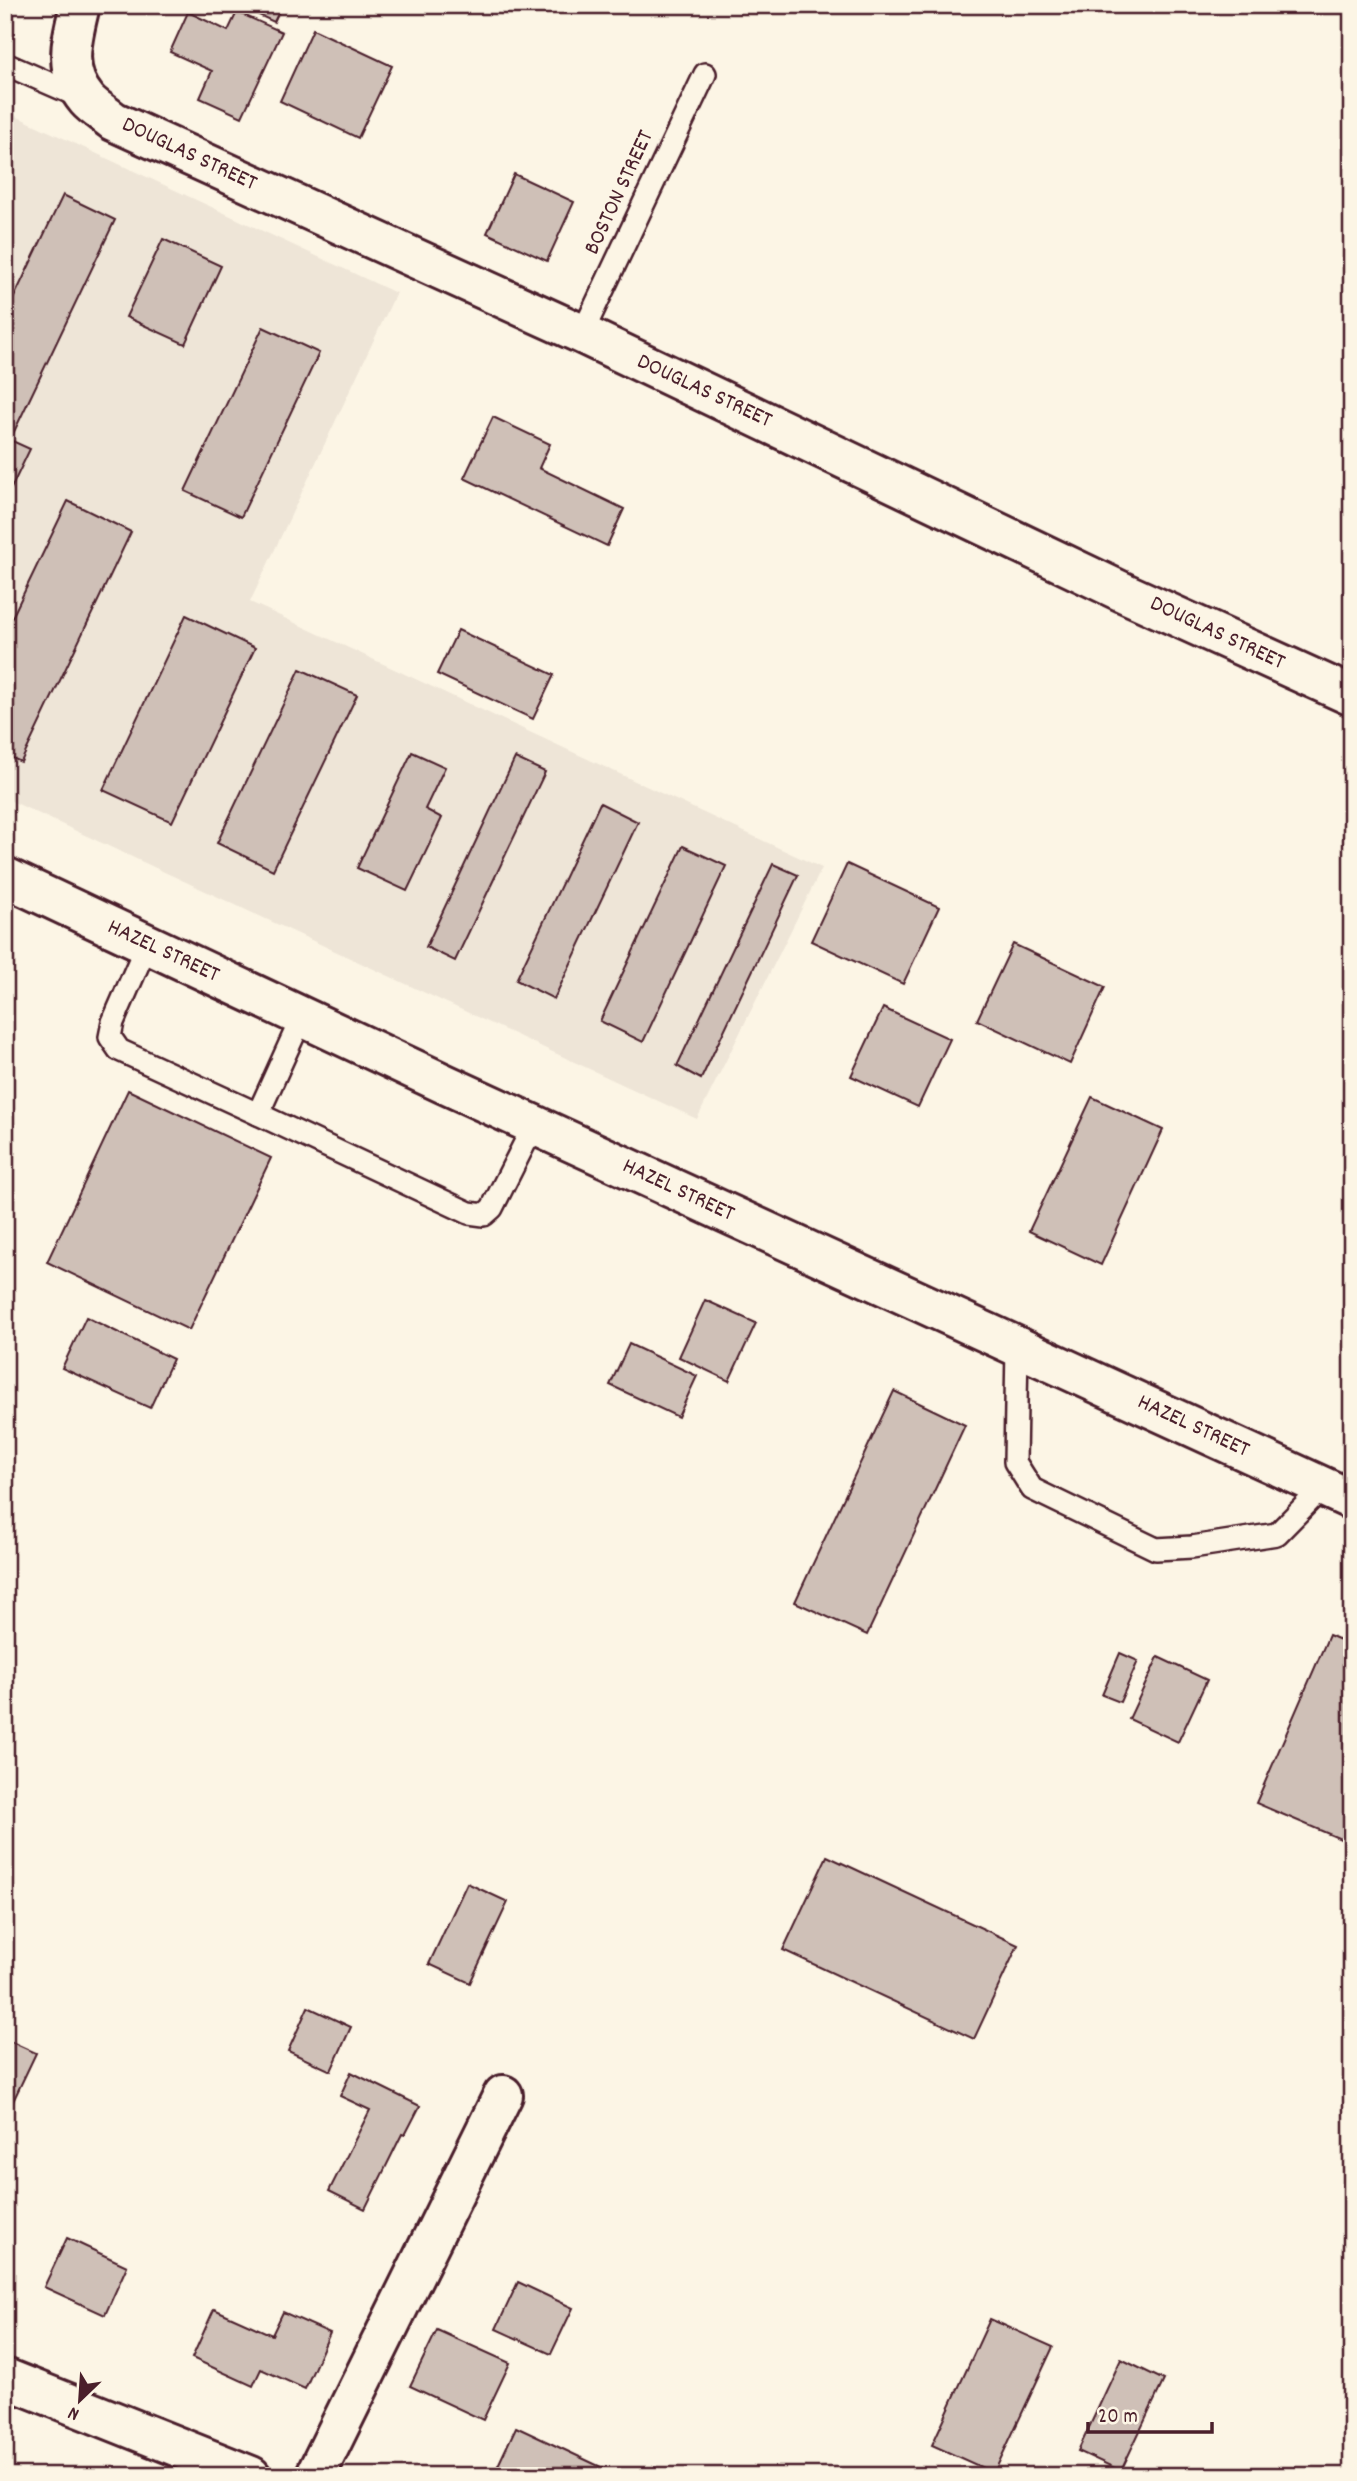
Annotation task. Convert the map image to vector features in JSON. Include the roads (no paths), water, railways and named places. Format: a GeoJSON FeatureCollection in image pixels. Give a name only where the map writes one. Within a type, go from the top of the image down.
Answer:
{"type":"FeatureCollection","features":[{"type":"Feature","properties":{"kind":"street"},"geometry":{"type":"LineString","coordinates":[[79,86],[73,34],[80,5]]}},
{"type":"Feature","properties":{"kind":"street","name":"DOUGLAS STREET"},"geometry":{"type":"LineString","coordinates":[[79,86],[113,121],[582,334],[1127,594],[1352,696]]}},
{"type":"Feature","properties":{"kind":"street","name":"HAZEL STREET"},"geometry":{"type":"LineString","coordinates":[[5,877],[534,1125],[1338,1493]]}},
{"type":"Feature","properties":{"kind":"street"},"geometry":{"type":"LineString","coordinates":[[314,2476],[503,2095]]}},
{"type":"Feature","properties":{"kind":"street"},"geometry":{"type":"LineString","coordinates":[[5,2378],[251,2476]]}},
{"type":"Feature","properties":{"kind":"lane"},"geometry":{"type":"LineString","coordinates":[[5,64],[79,86]]}},
{"type":"Feature","properties":{"kind":"lane","name":"BOSTON STREET"},"geometry":{"type":"LineString","coordinates":[[582,334],[705,74]]}},
{"type":"Feature","properties":{"kind":"lane"},"geometry":{"type":"LineString","coordinates":[[147,944],[113,1022],[110,1037],[120,1050],[470,1213],[484,1215],[492,1208],[534,1125]]}},
{"type":"Feature","properties":{"kind":"lane"},"geometry":{"type":"LineString","coordinates":[[258,1114],[302,1017]]}},
{"type":"Feature","properties":{"kind":"lane"},"geometry":{"type":"LineString","coordinates":[[1017,1346],[1015,1462],[1032,1489],[1156,1549],[1192,1548],[1277,1534],[1338,1493]]}}]}
